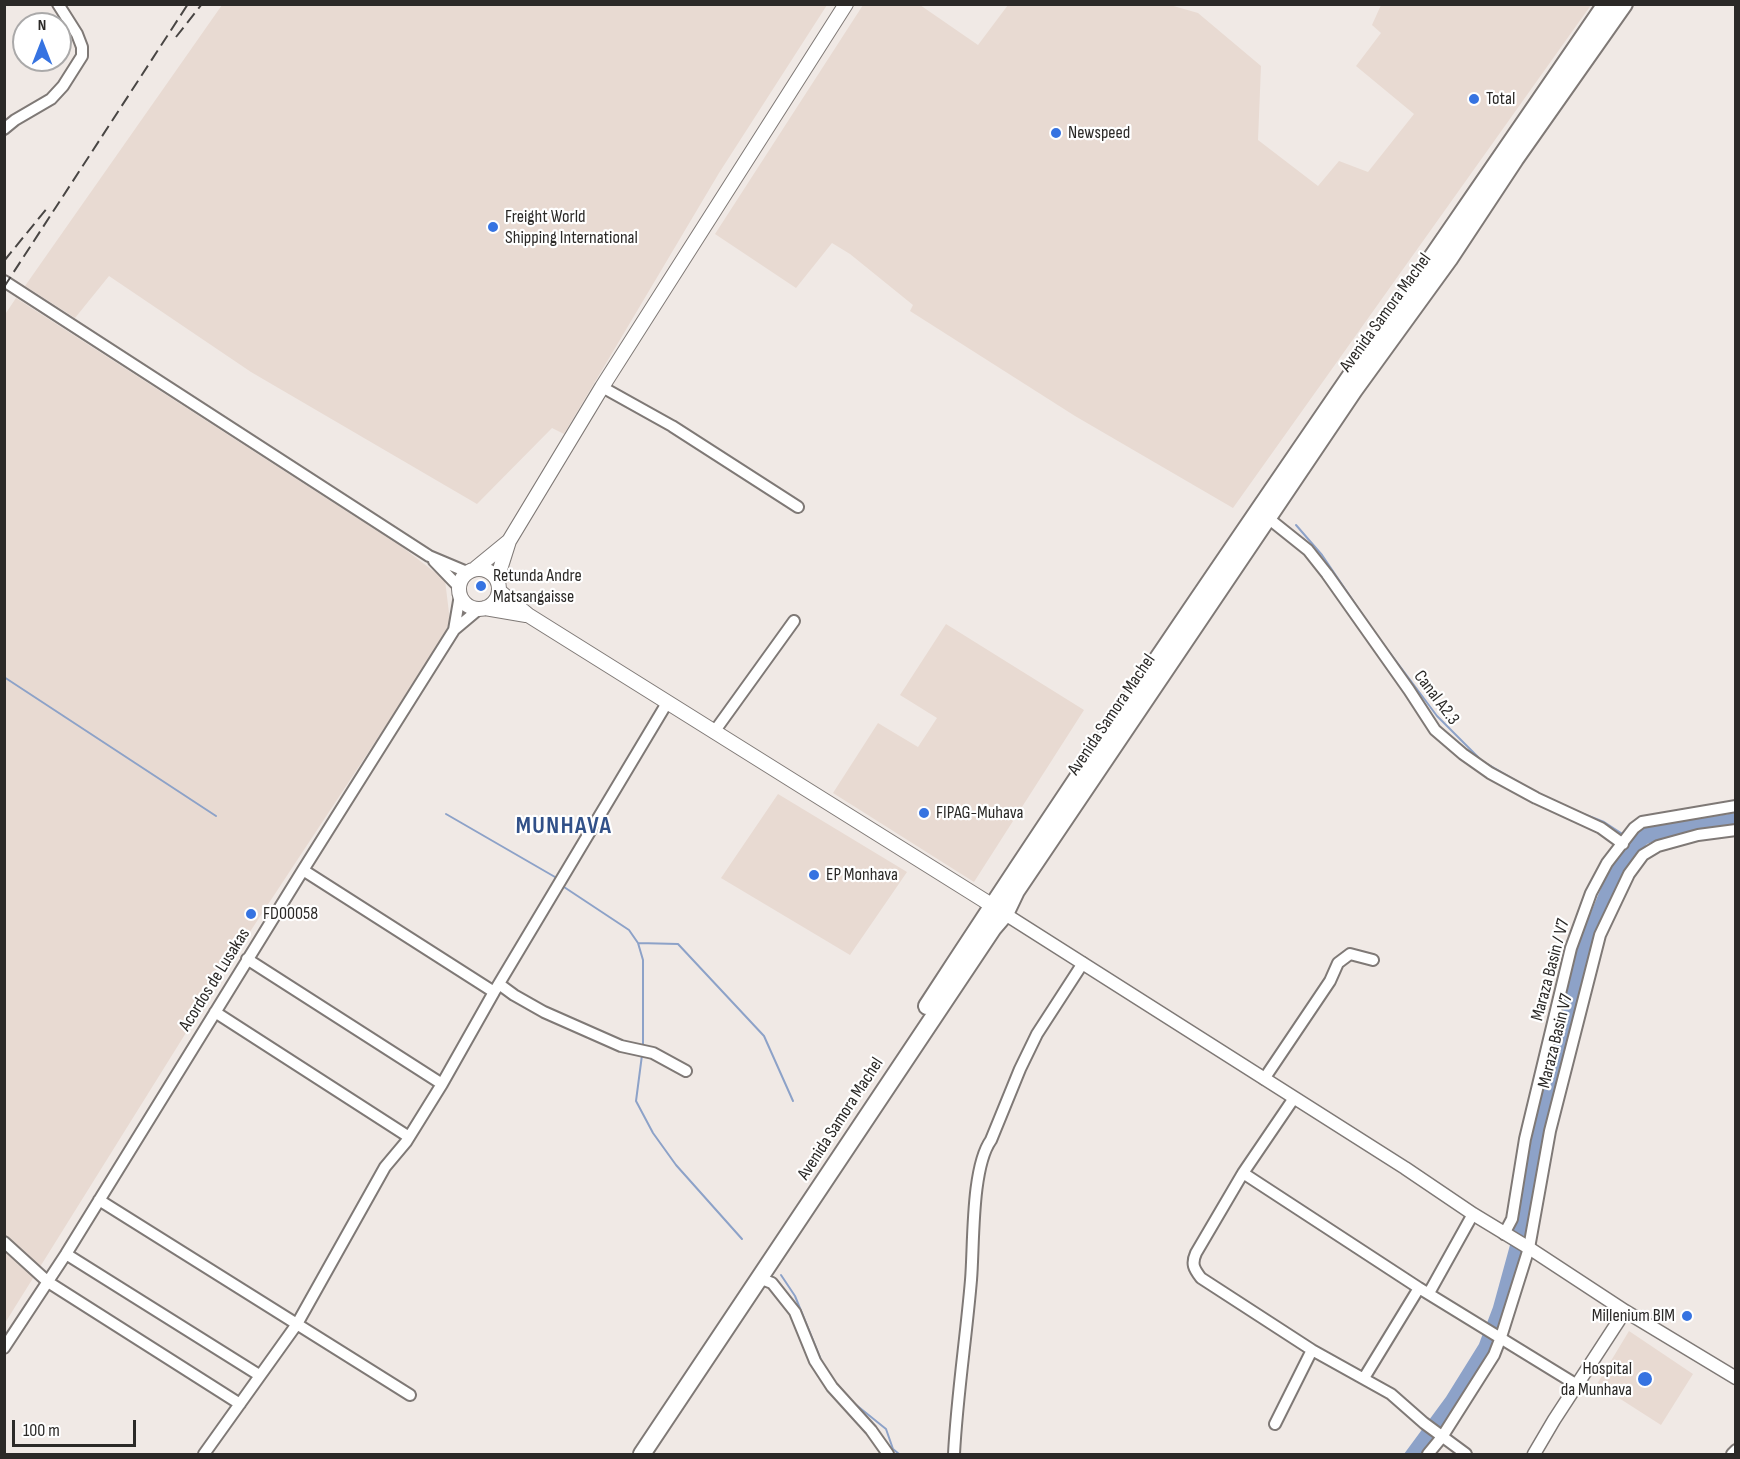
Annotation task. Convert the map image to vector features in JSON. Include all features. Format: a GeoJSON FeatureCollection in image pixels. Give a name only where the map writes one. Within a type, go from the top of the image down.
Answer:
{"type":"FeatureCollection","features":[{"type":"Feature","properties":{"kind":"highway","name":"Avenida Samora Machel"},"geometry":{"type":"LineString","coordinates":[[630,1455],[851,1122],[998,909],[1339,391],[1606,4]]}},
{"type":"Feature","properties":{"kind":"highway","name":"Avenida Samora Machel"},"geometry":{"type":"LineString","coordinates":[[642,1455],[993,928],[998,909],[1016,891],[1354,390],[1449,259],[1515,159],[1624,4]]}},
{"type":"Feature","properties":{"kind":"main road"},"geometry":{"type":"LineString","coordinates":[[482,609],[496,600],[509,541],[602,387],[846,4]]}},
{"type":"Feature","properties":{"kind":"main road"},"geometry":{"type":"LineString","coordinates":[[509,541],[461,579],[459,591],[467,605],[528,615]]}},
{"type":"Feature","properties":{"kind":"main road"},"geometry":{"type":"LineString","coordinates":[[471,570],[488,570],[498,585],[528,615],[998,909]]}},
{"type":"Feature","properties":{"kind":"street"},"geometry":{"type":"LineString","coordinates":[[4,129],[51,99],[63,86],[82,56],[82,47],[77,34],[58,4]]}},
{"type":"Feature","properties":{"kind":"street"},"geometry":{"type":"LineString","coordinates":[[4,281],[429,556],[471,570]]}},
{"type":"Feature","properties":{"kind":"street"},"geometry":{"type":"LineString","coordinates":[[602,387],[672,426],[798,507]]}},
{"type":"Feature","properties":{"kind":"street","name":"Canal A2.3"},"geometry":{"type":"LineString","coordinates":[[1268,518],[1308,550],[1327,574],[1410,690],[1435,730],[1490,773],[1536,798],[1601,828],[1623,844]]}},
{"type":"Feature","properties":{"kind":"street"},"geometry":{"type":"LineString","coordinates":[[429,556],[459,591],[454,630]]}},
{"type":"Feature","properties":{"kind":"street"},"geometry":{"type":"LineString","coordinates":[[454,630],[482,609]]}},
{"type":"Feature","properties":{"kind":"street"},"geometry":{"type":"LineString","coordinates":[[714,732],[794,621]]}},
{"type":"Feature","properties":{"kind":"street","name":"Acordos de Lusakas"},"geometry":{"type":"LineString","coordinates":[[4,1348],[66,1254],[247,959],[454,630]]}},
{"type":"Feature","properties":{"kind":"street"},"geometry":{"type":"LineString","coordinates":[[204,1455],[297,1324],[384,1167],[409,1137],[442,1084],[496,988],[667,703]]}},
{"type":"Feature","properties":{"kind":"street","name":"Maraza Basin / V7"},"geometry":{"type":"LineString","coordinates":[[1504,1234],[1512,1218],[1525,1140],[1571,948],[1591,893],[1607,863],[1630,833],[1642,822],[1736,806]]}},
{"type":"Feature","properties":{"kind":"street","name":"Maraza Basin V7"},"geometry":{"type":"LineString","coordinates":[[1428,1455],[1494,1355],[1502,1338],[1528,1248],[1550,1131],[1600,935],[1629,874],[1643,855],[1658,846],[1698,835],[1736,830]]}},
{"type":"Feature","properties":{"kind":"street"},"geometry":{"type":"LineString","coordinates":[[303,870],[496,988],[621,1046],[654,1053],[686,1071]]}},
{"type":"Feature","properties":{"kind":"street"},"geometry":{"type":"LineString","coordinates":[[998,909],[1625,1311],[1736,1378]]}},
{"type":"Feature","properties":{"kind":"street"},"geometry":{"type":"LineString","coordinates":[[1264,1079],[1330,981],[1338,963],[1350,954],[1373,960]]}},
{"type":"Feature","properties":{"kind":"street"},"geometry":{"type":"LineString","coordinates":[[247,959],[442,1084]]}},
{"type":"Feature","properties":{"kind":"street"},"geometry":{"type":"LineString","coordinates":[[954,1455],[977,1193],[986,1148],[1037,1034],[1083,963]]}},
{"type":"Feature","properties":{"kind":"street"},"geometry":{"type":"LineString","coordinates":[[215,1012],[409,1137]]}},
{"type":"Feature","properties":{"kind":"street"},"geometry":{"type":"LineString","coordinates":[[1294,1098],[1243,1173],[1196,1253],[1192,1262],[1195,1270],[1201,1278],[1312,1350],[1390,1394],[1466,1455]]}},
{"type":"Feature","properties":{"kind":"street"},"geometry":{"type":"LineString","coordinates":[[1243,1173],[1424,1291],[1577,1384]]}},
{"type":"Feature","properties":{"kind":"street"},"geometry":{"type":"LineString","coordinates":[[99,1200],[410,1395]]}},
{"type":"Feature","properties":{"kind":"street"},"geometry":{"type":"LineString","coordinates":[[1364,1378],[1424,1291],[1473,1214]]}},
{"type":"Feature","properties":{"kind":"street"},"geometry":{"type":"LineString","coordinates":[[4,1242],[48,1282],[240,1404]]}},
{"type":"Feature","properties":{"kind":"street"},"geometry":{"type":"LineString","coordinates":[[66,1254],[259,1375]]}},
{"type":"Feature","properties":{"kind":"street"},"geometry":{"type":"LineString","coordinates":[[759,1278],[772,1283],[795,1312],[815,1362],[832,1387],[871,1430],[888,1455]]}},
{"type":"Feature","properties":{"kind":"street"},"geometry":{"type":"LineString","coordinates":[[1534,1455],[1625,1311]]}},
{"type":"Feature","properties":{"kind":"street"},"geometry":{"type":"LineString","coordinates":[[1275,1424],[1312,1350]]}},
{"type":"Feature","properties":{"kind":"street"},"geometry":{"type":"LineString","coordinates":[[1732,1455],[1736,1450]]}},
{"type":"Feature","properties":{"kind":"shaded area"},"geometry":{"type":"Polygon","coordinates":[[[222,5],[827,5],[719,173],[564,434],[552,428],[477,504],[251,372],[109,276],[75,318],[25,286],[222,5]]]}},
{"type":"Feature","properties":{"kind":"shaded area"},"geometry":{"type":"Polygon","coordinates":[[[863,5],[920,5],[978,45],[1008,5],[1170,5],[1198,13],[1261,66],[1258,140],[1318,186],[1339,161],[1368,172],[1414,114],[1356,66],[1381,33],[1372,25],[1381,5],[1591,5],[1233,508],[1075,416],[910,311],[913,305],[850,254],[832,243],[796,288],[715,234],[863,5]]]}},
{"type":"Feature","properties":{"kind":"shaded area"},"geometry":{"type":"Polygon","coordinates":[[[16,298],[402,547],[445,580],[450,621],[441,642],[232,959],[5,1323],[4,316],[16,298]]]}},
{"type":"Feature","properties":{"kind":"shaded area","name":"FIPAG-Muhava"},"geometry":{"type":"Polygon","coordinates":[[[946,624],[1084,710],[974,882],[833,793],[878,723],[918,747],[937,718],[900,695],[946,624]]]}},
{"type":"Feature","properties":{"kind":"shaded area","name":"EP Monhava"},"geometry":{"type":"Polygon","coordinates":[[[778,794],[907,872],[850,955],[721,878],[778,794]]]}},
{"type":"Feature","properties":{"kind":"shaded area","name":"Hospital da Munhava"},"geometry":{"type":"Polygon","coordinates":[[[1629,1331],[1693,1374],[1661,1425],[1597,1384],[1629,1331]]]}},
{"type":"Feature","properties":{"kind":"water"},"geometry":{"type":"Polygon","coordinates":[[[1735,813],[1735,827],[1660,839],[1647,844],[1624,871],[1597,932],[1527,1235],[1501,1327],[1490,1352],[1436,1439],[1423,1454],[1404,1454],[1446,1397],[1479,1344],[1493,1307],[1510,1245],[1533,1132],[1577,945],[1610,867],[1640,828],[1735,813]]]}},
{"type":"Feature","properties":{"kind":"waterway"},"geometry":{"type":"LineString","coordinates":[[1296,525],[1322,555],[1375,633],[1437,716],[1482,761],[1522,784]]}},
{"type":"Feature","properties":{"kind":"waterway"},"geometry":{"type":"LineString","coordinates":[[4,677],[216,816]]}},
{"type":"Feature","properties":{"kind":"waterway"},"geometry":{"type":"LineString","coordinates":[[1581,813],[1604,822],[1624,835]]}},
{"type":"Feature","properties":{"kind":"waterway"},"geometry":{"type":"LineString","coordinates":[[446,814],[555,877]]}},
{"type":"Feature","properties":{"kind":"waterway"},"geometry":{"type":"LineString","coordinates":[[564,887],[629,930],[638,943],[643,960],[643,1047]]}},
{"type":"Feature","properties":{"kind":"waterway"},"geometry":{"type":"LineString","coordinates":[[638,943],[678,944],[764,1036],[793,1101]]}},
{"type":"Feature","properties":{"kind":"waterway"},"geometry":{"type":"LineString","coordinates":[[642,1055],[636,1101],[653,1133],[676,1165],[742,1239]]}},
{"type":"Feature","properties":{"kind":"waterway"},"geometry":{"type":"LineString","coordinates":[[781,1275],[795,1296],[823,1365]]}},
{"type":"Feature","properties":{"kind":"waterway"},"geometry":{"type":"LineString","coordinates":[[850,1400],[886,1429],[893,1449],[899,1454]]}},
{"type":"Feature","properties":{"kind":"railway"},"geometry":{"type":"LineString","coordinates":[[4,287],[188,4]]}},
{"type":"Feature","properties":{"kind":"railway"},"geometry":{"type":"LineString","coordinates":[[176,37],[202,4]]}},
{"type":"Feature","properties":{"kind":"railway"},"geometry":{"type":"LineString","coordinates":[[4,261],[48,207]]}},
{"type":"Feature","properties":{"kind":"place","name":"Total"},"geometry":{"type":"Point","coordinates":[1474,99]}},
{"type":"Feature","properties":{"kind":"place","name":"Newspeed"},"geometry":{"type":"Point","coordinates":[1056,133]}},
{"type":"Feature","properties":{"kind":"place","name":"Freight World Shipping International"},"geometry":{"type":"Point","coordinates":[493,227]}},
{"type":"Feature","properties":{"kind":"place","name":"Retunda Andre Matsangaisse"},"geometry":{"type":"Point","coordinates":[481,586]}},
{"type":"Feature","properties":{"kind":"place","name":"FIPAG-Muhava"},"geometry":{"type":"Point","coordinates":[924,813]}},
{"type":"Feature","properties":{"kind":"place","name":"EP Monhava"},"geometry":{"type":"Point","coordinates":[814,875]}},
{"type":"Feature","properties":{"kind":"place","name":"FD00058"},"geometry":{"type":"Point","coordinates":[251,914]}},
{"type":"Feature","properties":{"kind":"place","name":"Millenium BIM"},"geometry":{"type":"Point","coordinates":[1687,1316]}},
{"type":"Feature","properties":{"kind":"place","name":"Hospital da Munhava"},"geometry":{"type":"Point","coordinates":[1645,1379]}},
{"type":"Feature","properties":{"kind":"district","name":"MUNHAVA"},"geometry":{"type":"Point","coordinates":[564,827]}}]}
